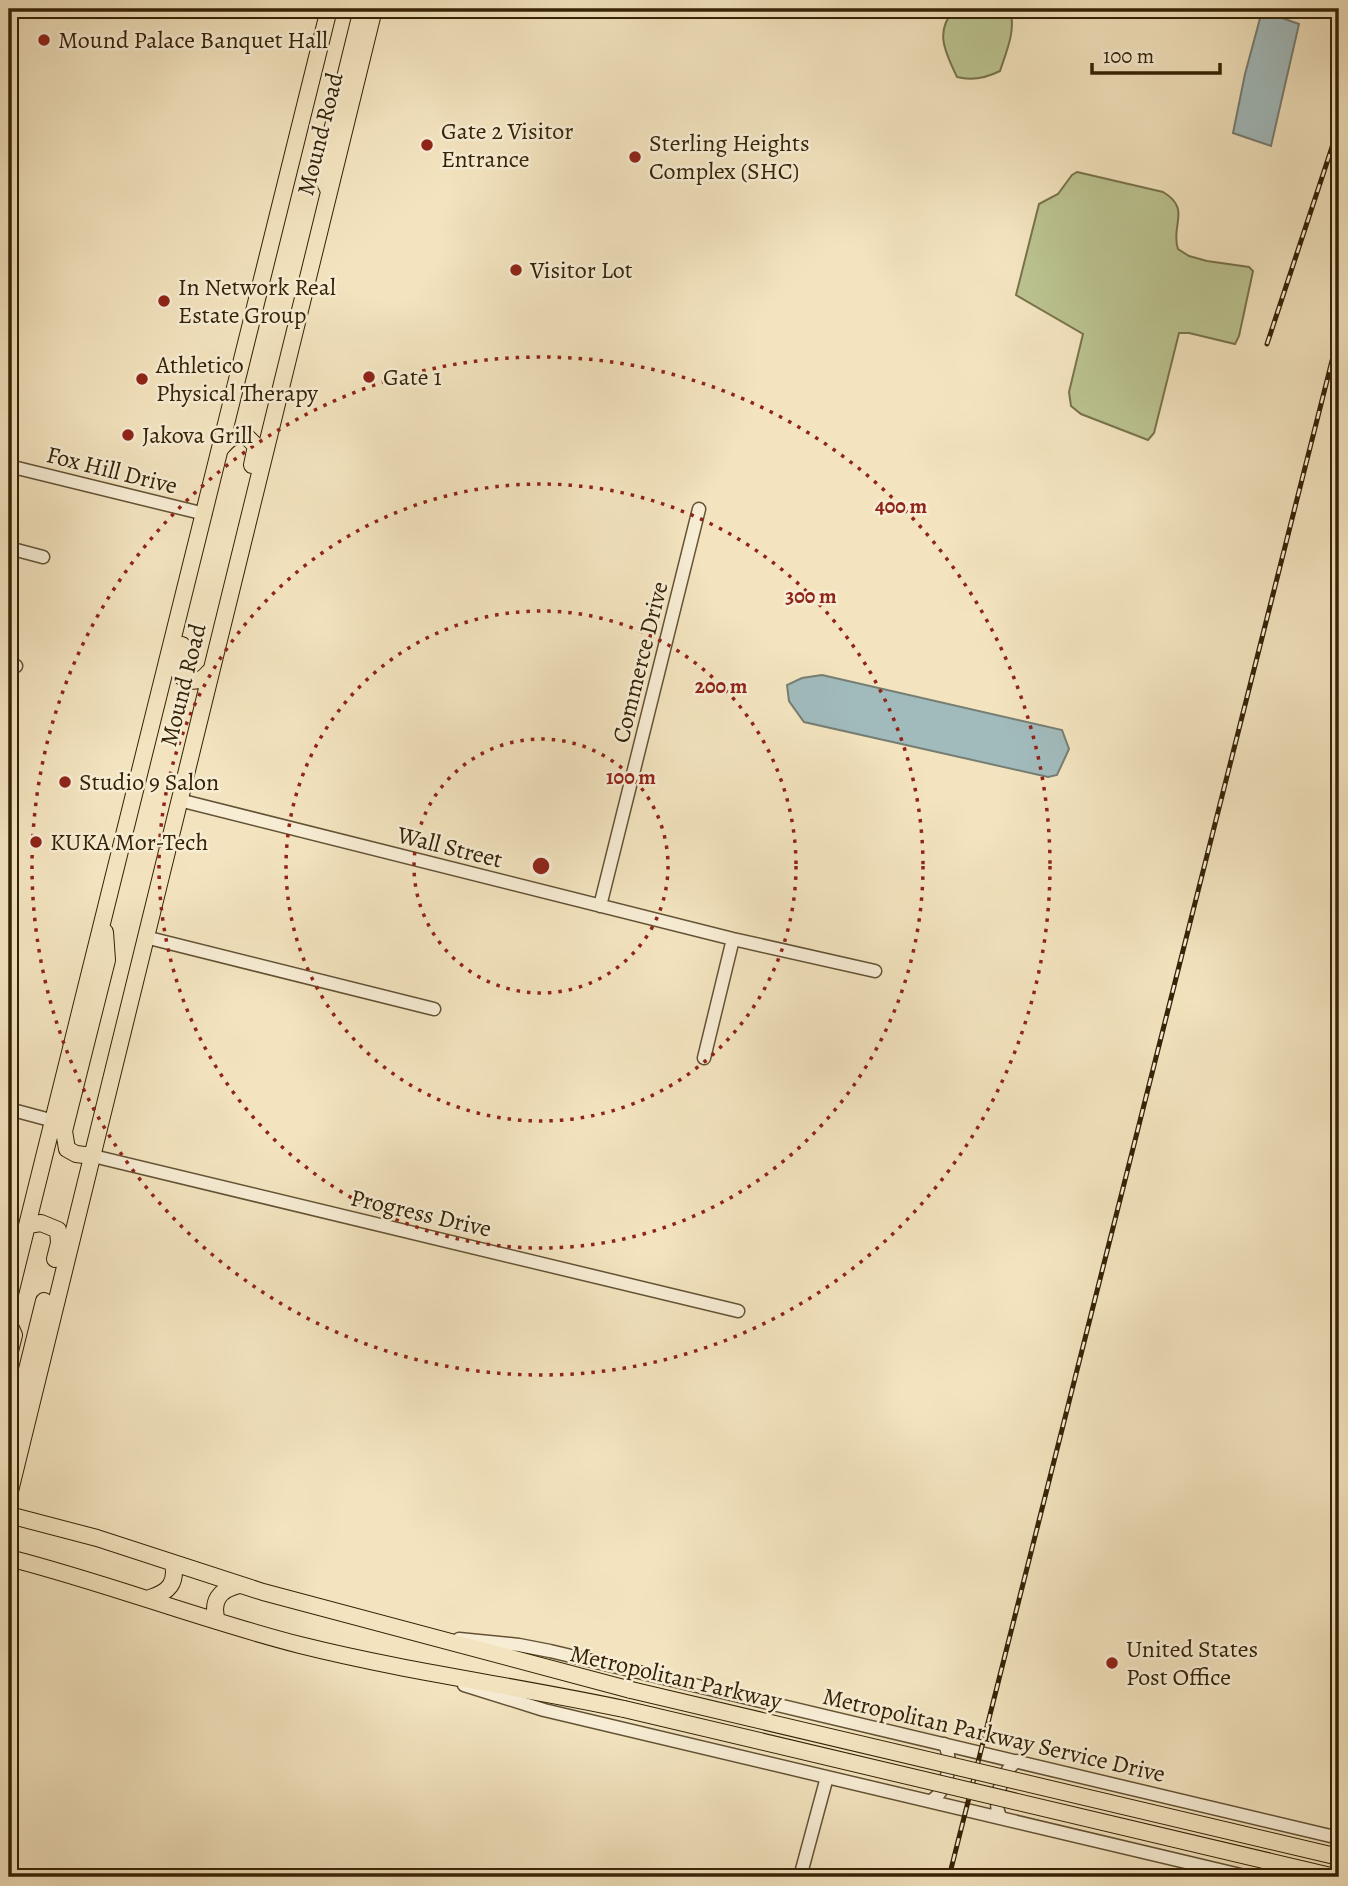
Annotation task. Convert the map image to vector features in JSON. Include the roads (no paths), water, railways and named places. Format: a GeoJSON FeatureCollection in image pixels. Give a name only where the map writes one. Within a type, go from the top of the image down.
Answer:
{"type":"FeatureCollection","features":[{"type":"Feature","properties":{"kind":"main road","name":"Mound Road"},"geometry":{"type":"LineString","coordinates":[[9,1298],[329,9]]}},
{"type":"Feature","properties":{"kind":"main road"},"geometry":{"type":"LineString","coordinates":[[329,191],[321,175],[362,9]]}},
{"type":"Feature","properties":{"kind":"main road","name":"Mound Road"},"geometry":{"type":"LineString","coordinates":[[9,1495],[13,1460],[23,1439],[209,672],[374,9]]}},
{"type":"Feature","properties":{"kind":"main road"},"geometry":{"type":"LineString","coordinates":[[220,450],[237,434],[246,435],[256,446],[219,595],[220,631]]}},
{"type":"Feature","properties":{"kind":"main road"},"geometry":{"type":"LineString","coordinates":[[205,514],[209,538],[177,668],[182,677],[195,681],[209,672]]}},
{"type":"Feature","properties":{"kind":"main road"},"geometry":{"type":"LineString","coordinates":[[93,1156],[76,1154],[66,1149],[64,1131],[107,960],[104,915]]}},
{"type":"Feature","properties":{"kind":"main road"},"geometry":{"type":"LineString","coordinates":[[23,1439],[19,1402],[59,1234],[58,1230],[48,1224],[28,1225]]}},
{"type":"Feature","properties":{"kind":"main road"},"geometry":{"type":"LineString","coordinates":[[9,1324],[13,1335],[9,1355]]}},
{"type":"Feature","properties":{"kind":"main road","name":"Metropolitan Parkway"},"geometry":{"type":"LineString","coordinates":[[9,1515],[97,1538],[239,1585],[631,1690],[1339,1857]]}},
{"type":"Feature","properties":{"kind":"main road","name":"Metropolitan Parkway"},"geometry":{"type":"LineString","coordinates":[[9,1558],[77,1575],[217,1621],[298,1644],[433,1675],[624,1709],[1335,1877]]}},
{"type":"Feature","properties":{"kind":"main road"},"geometry":{"type":"LineString","coordinates":[[150,1598],[164,1592],[172,1584],[175,1575],[173,1563]]}},
{"type":"Feature","properties":{"kind":"main road"},"geometry":{"type":"LineString","coordinates":[[217,1621],[214,1609],[216,1598],[224,1590],[239,1585]]}},
{"type":"Feature","properties":{"kind":"street","name":"Fox Hill Drive"},"geometry":{"type":"LineString","coordinates":[[9,466],[205,514]]}},
{"type":"Feature","properties":{"kind":"street","name":"Commerce Drive"},"geometry":{"type":"LineString","coordinates":[[600,906],[699,509]]}},
{"type":"Feature","properties":{"kind":"street"},"geometry":{"type":"LineString","coordinates":[[9,548],[43,557]]}},
{"type":"Feature","properties":{"kind":"street","name":"Wall Street"},"geometry":{"type":"LineString","coordinates":[[178,800],[733,939],[875,971]]}},
{"type":"Feature","properties":{"kind":"street"},"geometry":{"type":"LineString","coordinates":[[145,937],[434,1009]]}},
{"type":"Feature","properties":{"kind":"street"},"geometry":{"type":"LineString","coordinates":[[704,1058],[733,939]]}},
{"type":"Feature","properties":{"kind":"street"},"geometry":{"type":"LineString","coordinates":[[9,1110],[54,1121]]}},
{"type":"Feature","properties":{"kind":"street","name":"Progress Drive"},"geometry":{"type":"LineString","coordinates":[[93,1156],[738,1311]]}},
{"type":"Feature","properties":{"kind":"street","name":"Metropolitan Parkway Service Drive"},"geometry":{"type":"LineString","coordinates":[[433,1637],[520,1644],[1339,1838]]}},
{"type":"Feature","properties":{"kind":"street"},"geometry":{"type":"LineString","coordinates":[[433,1675],[544,1710],[1249,1877]]}},
{"type":"Feature","properties":{"kind":"street"},"geometry":{"type":"LineString","coordinates":[[930,1801],[942,1792],[950,1759],[944,1744]]}},
{"type":"Feature","properties":{"kind":"street"},"geometry":{"type":"LineString","coordinates":[[1001,1818],[997,1804],[1006,1772],[1017,1761]]}},
{"type":"Feature","properties":{"kind":"street"},"geometry":{"type":"LineString","coordinates":[[800,1877],[827,1777]]}},
{"type":"Feature","properties":{"kind":"water"},"geometry":{"type":"Polygon","coordinates":[[[1262,11],[1299,24],[1271,146],[1233,133],[1262,11]]]}},
{"type":"Feature","properties":{"kind":"water"},"geometry":{"type":"Polygon","coordinates":[[[822,675],[1062,730],[1069,749],[1057,775],[1048,777],[804,722],[789,701],[787,685],[802,678],[822,675]]]}},
{"type":"Feature","properties":{"kind":"railway"},"geometry":{"type":"LineString","coordinates":[[1267,344],[1339,126]]}},
{"type":"Feature","properties":{"kind":"railway"},"geometry":{"type":"LineString","coordinates":[[949,1877],[1339,333]]}},
{"type":"Feature","properties":{"kind":"place","name":"Mound Palace Banquet Hall"},"geometry":{"type":"Point","coordinates":[44,40]}},
{"type":"Feature","properties":{"kind":"place","name":"Gate 2 Visitor Entrance"},"geometry":{"type":"Point","coordinates":[427,145]}},
{"type":"Feature","properties":{"kind":"place","name":"Sterling Heights Complex (SHC)"},"geometry":{"type":"Point","coordinates":[635,157]}},
{"type":"Feature","properties":{"kind":"place","name":"Visitor Lot"},"geometry":{"type":"Point","coordinates":[516,270]}},
{"type":"Feature","properties":{"kind":"place","name":"In Network Real Estate Group"},"geometry":{"type":"Point","coordinates":[164,301]}},
{"type":"Feature","properties":{"kind":"place","name":"Gate 1"},"geometry":{"type":"Point","coordinates":[369,377]}},
{"type":"Feature","properties":{"kind":"place","name":"Athletico Physical Therapy"},"geometry":{"type":"Point","coordinates":[142,379]}},
{"type":"Feature","properties":{"kind":"place","name":"Jakova Grill"},"geometry":{"type":"Point","coordinates":[128,435]}},
{"type":"Feature","properties":{"kind":"place","name":"Studio 9 Salon"},"geometry":{"type":"Point","coordinates":[65,782]}},
{"type":"Feature","properties":{"kind":"place","name":"KUKA Mor-Tech"},"geometry":{"type":"Point","coordinates":[36,842]}},
{"type":"Feature","properties":{"kind":"place","name":"United States Post Office"},"geometry":{"type":"Point","coordinates":[1112,1663]}}]}
